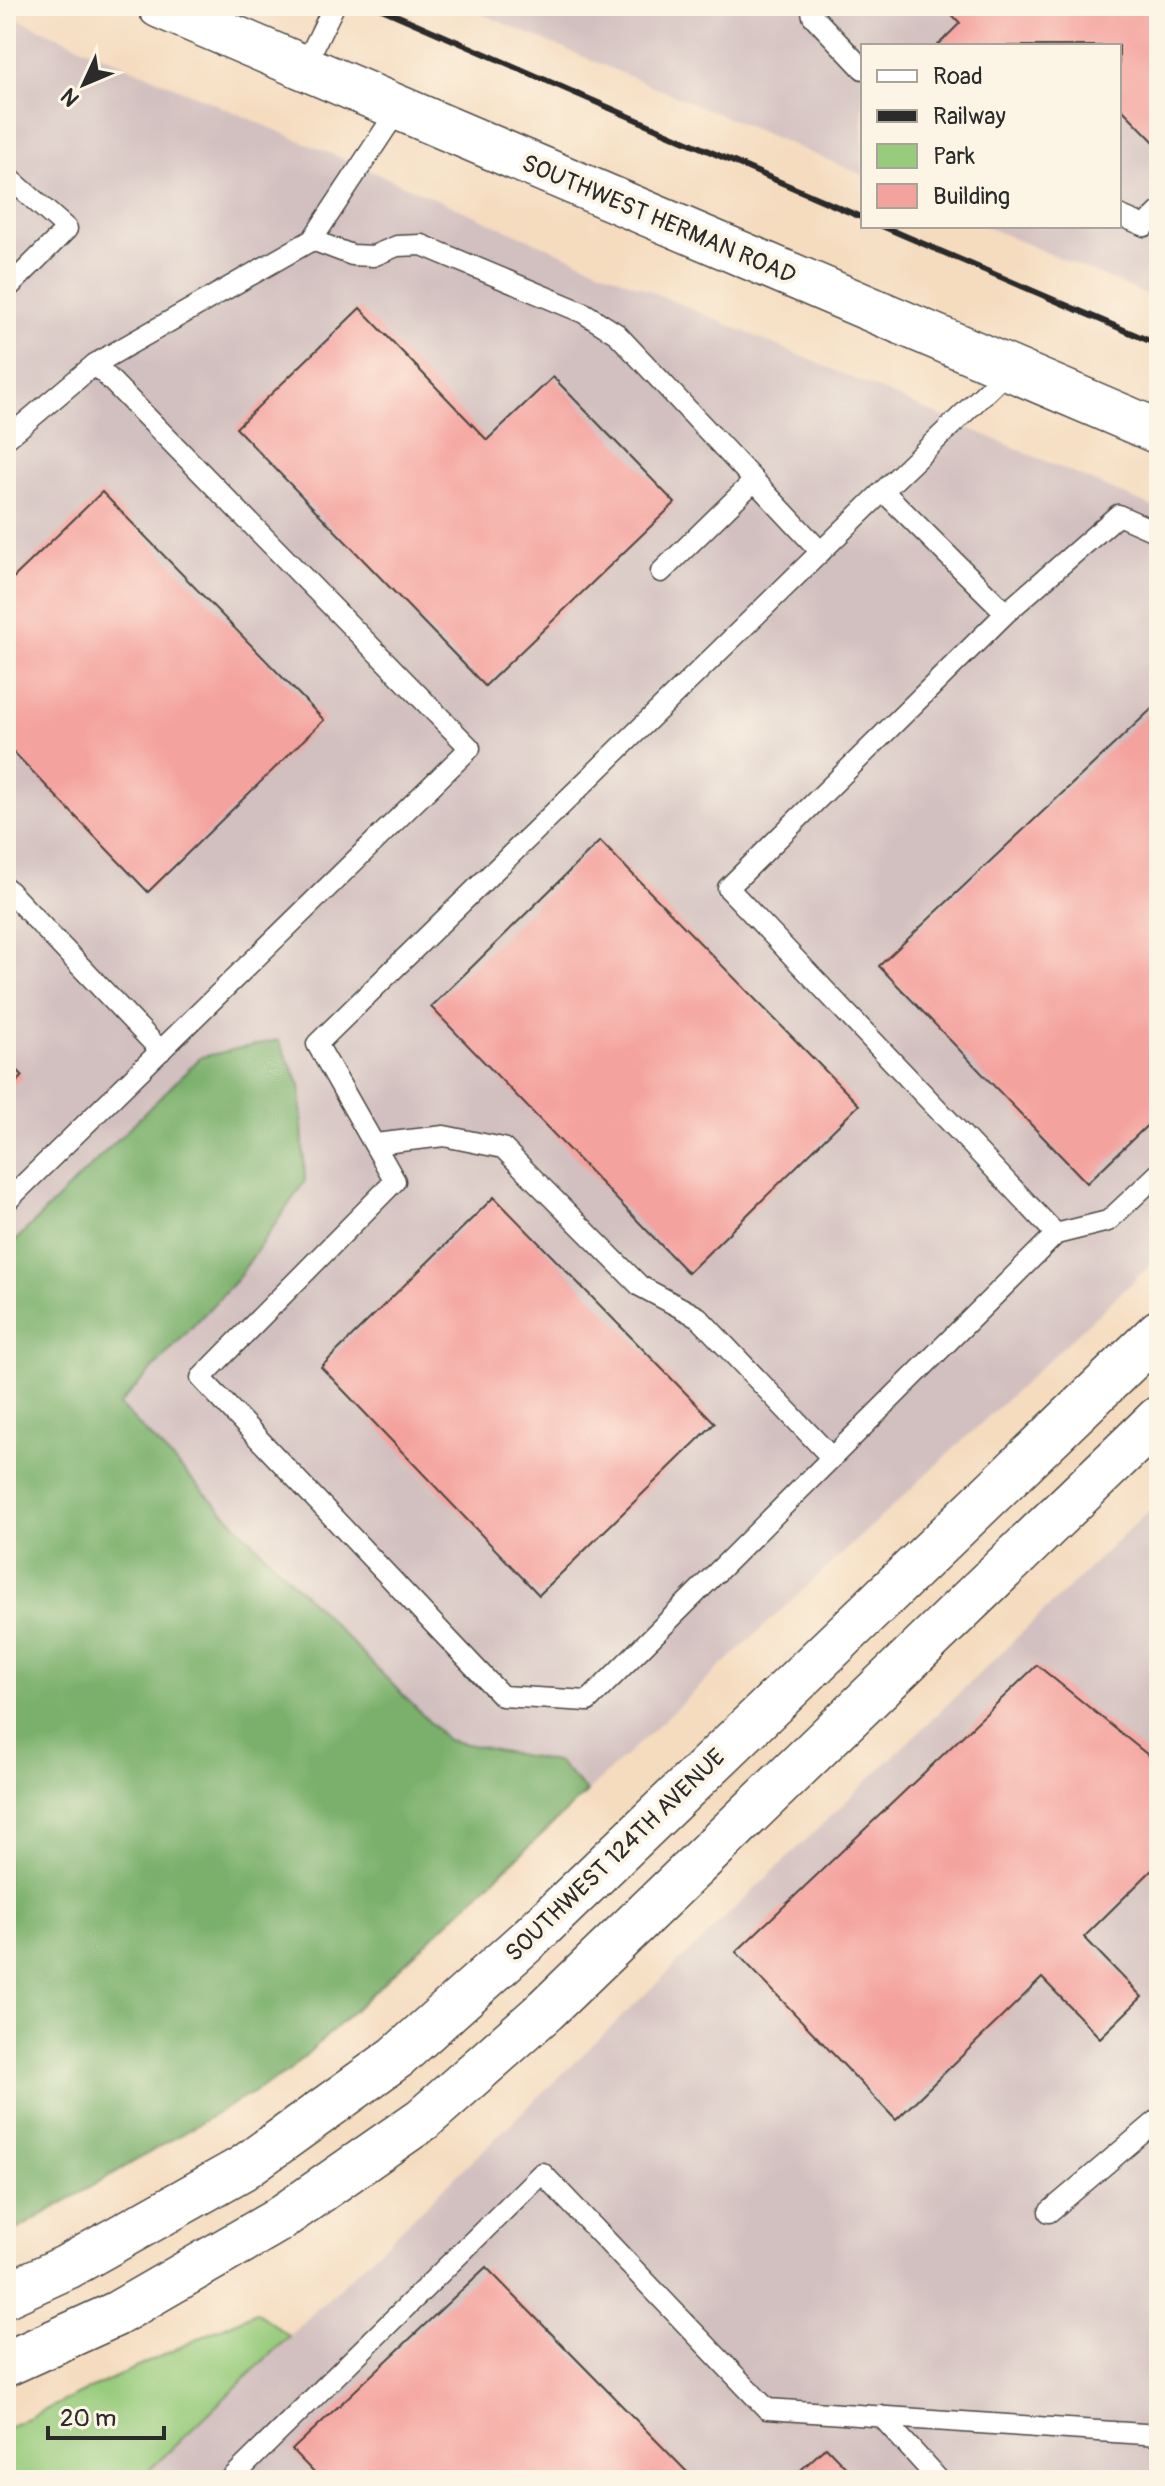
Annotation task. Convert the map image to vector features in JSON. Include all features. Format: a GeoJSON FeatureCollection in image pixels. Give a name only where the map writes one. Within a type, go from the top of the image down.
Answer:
{"type":"FeatureCollection","features":[{"type":"Feature","properties":{"kind":"main road","name":"SOUTHWEST HERMAN ROAD"},"geometry":{"type":"LineString","coordinates":[[160,6],[1159,432]]}},
{"type":"Feature","properties":{"kind":"main road","name":"SOUTHWEST 124TH AVENUE"},"geometry":{"type":"LineString","coordinates":[[6,2295],[67,2267],[243,2168],[397,2057],[531,1937],[1159,1332]]}},
{"type":"Feature","properties":{"kind":"main road"},"geometry":{"type":"LineString","coordinates":[[6,2364],[116,2314],[261,2230],[423,2119],[546,2010],[1159,1418]]}},
{"type":"Feature","properties":{"kind":"lane"},"geometry":{"type":"LineString","coordinates":[[304,67],[334,6]]}},
{"type":"Feature","properties":{"kind":"lane"},"geometry":{"type":"LineString","coordinates":[[811,6],[813,16],[861,67]]}},
{"type":"Feature","properties":{"kind":"lane"},"geometry":{"type":"LineString","coordinates":[[6,439],[95,364],[312,240],[399,108]]}},
{"type":"Feature","properties":{"kind":"lane"},"geometry":{"type":"LineString","coordinates":[[6,175],[67,229],[6,290]]}},
{"type":"Feature","properties":{"kind":"lane"},"geometry":{"type":"LineString","coordinates":[[1121,216],[1145,226],[1159,212]]}},
{"type":"Feature","properties":{"kind":"lane"},"geometry":{"type":"LineString","coordinates":[[312,240],[352,255],[373,256],[397,246],[422,245],[584,313],[617,334],[821,552]]}},
{"type":"Feature","properties":{"kind":"lane"},"geometry":{"type":"LineString","coordinates":[[6,1202],[470,748],[95,364]]}},
{"type":"Feature","properties":{"kind":"lane"},"geometry":{"type":"LineString","coordinates":[[1011,368],[317,1044],[395,1181],[201,1378],[502,1696],[588,1701],[1056,1234],[1108,1221],[1159,1173]]}},
{"type":"Feature","properties":{"kind":"lane"},"geometry":{"type":"LineString","coordinates":[[661,572],[754,481]]}},
{"type":"Feature","properties":{"kind":"lane"},"geometry":{"type":"LineString","coordinates":[[883,491],[1006,613]]}},
{"type":"Feature","properties":{"kind":"lane"},"geometry":{"type":"LineString","coordinates":[[1056,1234],[728,888],[1006,613],[1118,515],[1159,533]]}},
{"type":"Feature","properties":{"kind":"lane"},"geometry":{"type":"LineString","coordinates":[[6,888],[161,1051]]}},
{"type":"Feature","properties":{"kind":"lane"},"geometry":{"type":"LineString","coordinates":[[375,1144],[444,1136],[503,1148],[640,1286],[698,1317],[832,1458]]}},
{"type":"Feature","properties":{"kind":"lane"},"geometry":{"type":"LineString","coordinates":[[1049,2212],[1159,2119]]}},
{"type":"Feature","properties":{"kind":"lane"},"geometry":{"type":"LineString","coordinates":[[232,2479],[542,2173],[767,2409],[1159,2435]]}},
{"type":"Feature","properties":{"kind":"lane"},"geometry":{"type":"LineString","coordinates":[[881,2416],[939,2480]]}},
{"type":"Feature","properties":{"kind":"shaded area"},"geometry":{"type":"Polygon","coordinates":[[[463,6],[1159,6],[1159,300],[989,228],[1121,228],[1121,44],[861,44],[861,174],[463,6]]]}},
{"type":"Feature","properties":{"kind":"shaded area"},"geometry":{"type":"Polygon","coordinates":[[[6,14],[1159,510],[1159,1257],[587,1792],[558,1763],[447,1740],[119,1405],[237,1279],[305,1181],[201,1057],[6,1250],[6,14]]]}},
{"type":"Feature","properties":{"kind":"shaded area"},"geometry":{"type":"Polygon","coordinates":[[[1159,1501],[1159,2480],[139,2480],[531,2104],[1159,1501]]]}},
{"type":"Feature","properties":{"kind":"green space"},"geometry":{"type":"Polygon","coordinates":[[[278,1040],[300,1084],[305,1181],[237,1279],[119,1405],[447,1740],[559,1763],[587,1792],[288,2072],[6,2236],[6,1250],[201,1057],[278,1040]]]}},
{"type":"Feature","properties":{"kind":"green space"},"geometry":{"type":"Polygon","coordinates":[[[256,2312],[289,2336],[139,2480],[6,2480],[6,2428],[256,2312]]]}},
{"type":"Feature","properties":{"kind":"building"},"geometry":{"type":"Polygon","coordinates":[[[944,6],[1159,6],[1159,147],[1121,108],[1121,44],[939,44],[960,23],[944,6]]]}},
{"type":"Feature","properties":{"kind":"building"},"geometry":{"type":"Polygon","coordinates":[[[360,308],[487,440],[553,377],[675,503],[485,686],[236,428],[360,308]]]}},
{"type":"Feature","properties":{"kind":"building"},"geometry":{"type":"Polygon","coordinates":[[[102,492],[324,720],[148,892],[6,744],[6,585],[102,492]]]}},
{"type":"Feature","properties":{"kind":"building"},"geometry":{"type":"Polygon","coordinates":[[[1159,702],[1159,1114],[1087,1183],[879,966],[1159,702]]]}},
{"type":"Feature","properties":{"kind":"building"},"geometry":{"type":"Polygon","coordinates":[[[600,841],[859,1105],[688,1273],[431,1007],[600,841]]]}},
{"type":"Feature","properties":{"kind":"building"},"geometry":{"type":"Polygon","coordinates":[[[6,1058],[23,1076],[6,1092],[6,1058]]]}},
{"type":"Feature","properties":{"kind":"building"},"geometry":{"type":"Polygon","coordinates":[[[494,1197],[715,1423],[539,1595],[321,1367],[494,1197]]]}},
{"type":"Feature","properties":{"kind":"building"},"geometry":{"type":"Polygon","coordinates":[[[1037,1665],[1159,1764],[1159,1863],[1084,1937],[1142,1997],[1100,2038],[1042,1978],[896,2120],[736,1952],[1037,1665]]]}},
{"type":"Feature","properties":{"kind":"building"},"geometry":{"type":"Polygon","coordinates":[[[486,2267],[695,2480],[321,2480],[292,2450],[486,2267]]]}},
{"type":"Feature","properties":{"kind":"building"},"geometry":{"type":"Polygon","coordinates":[[[826,2447],[858,2480],[790,2480],[826,2447]]]}},
{"type":"Feature","properties":{"kind":"railway"},"geometry":{"type":"LineString","coordinates":[[375,6],[861,217]]}},
{"type":"Feature","properties":{"kind":"railway"},"geometry":{"type":"LineString","coordinates":[[887,228],[1159,345]]}}]}
